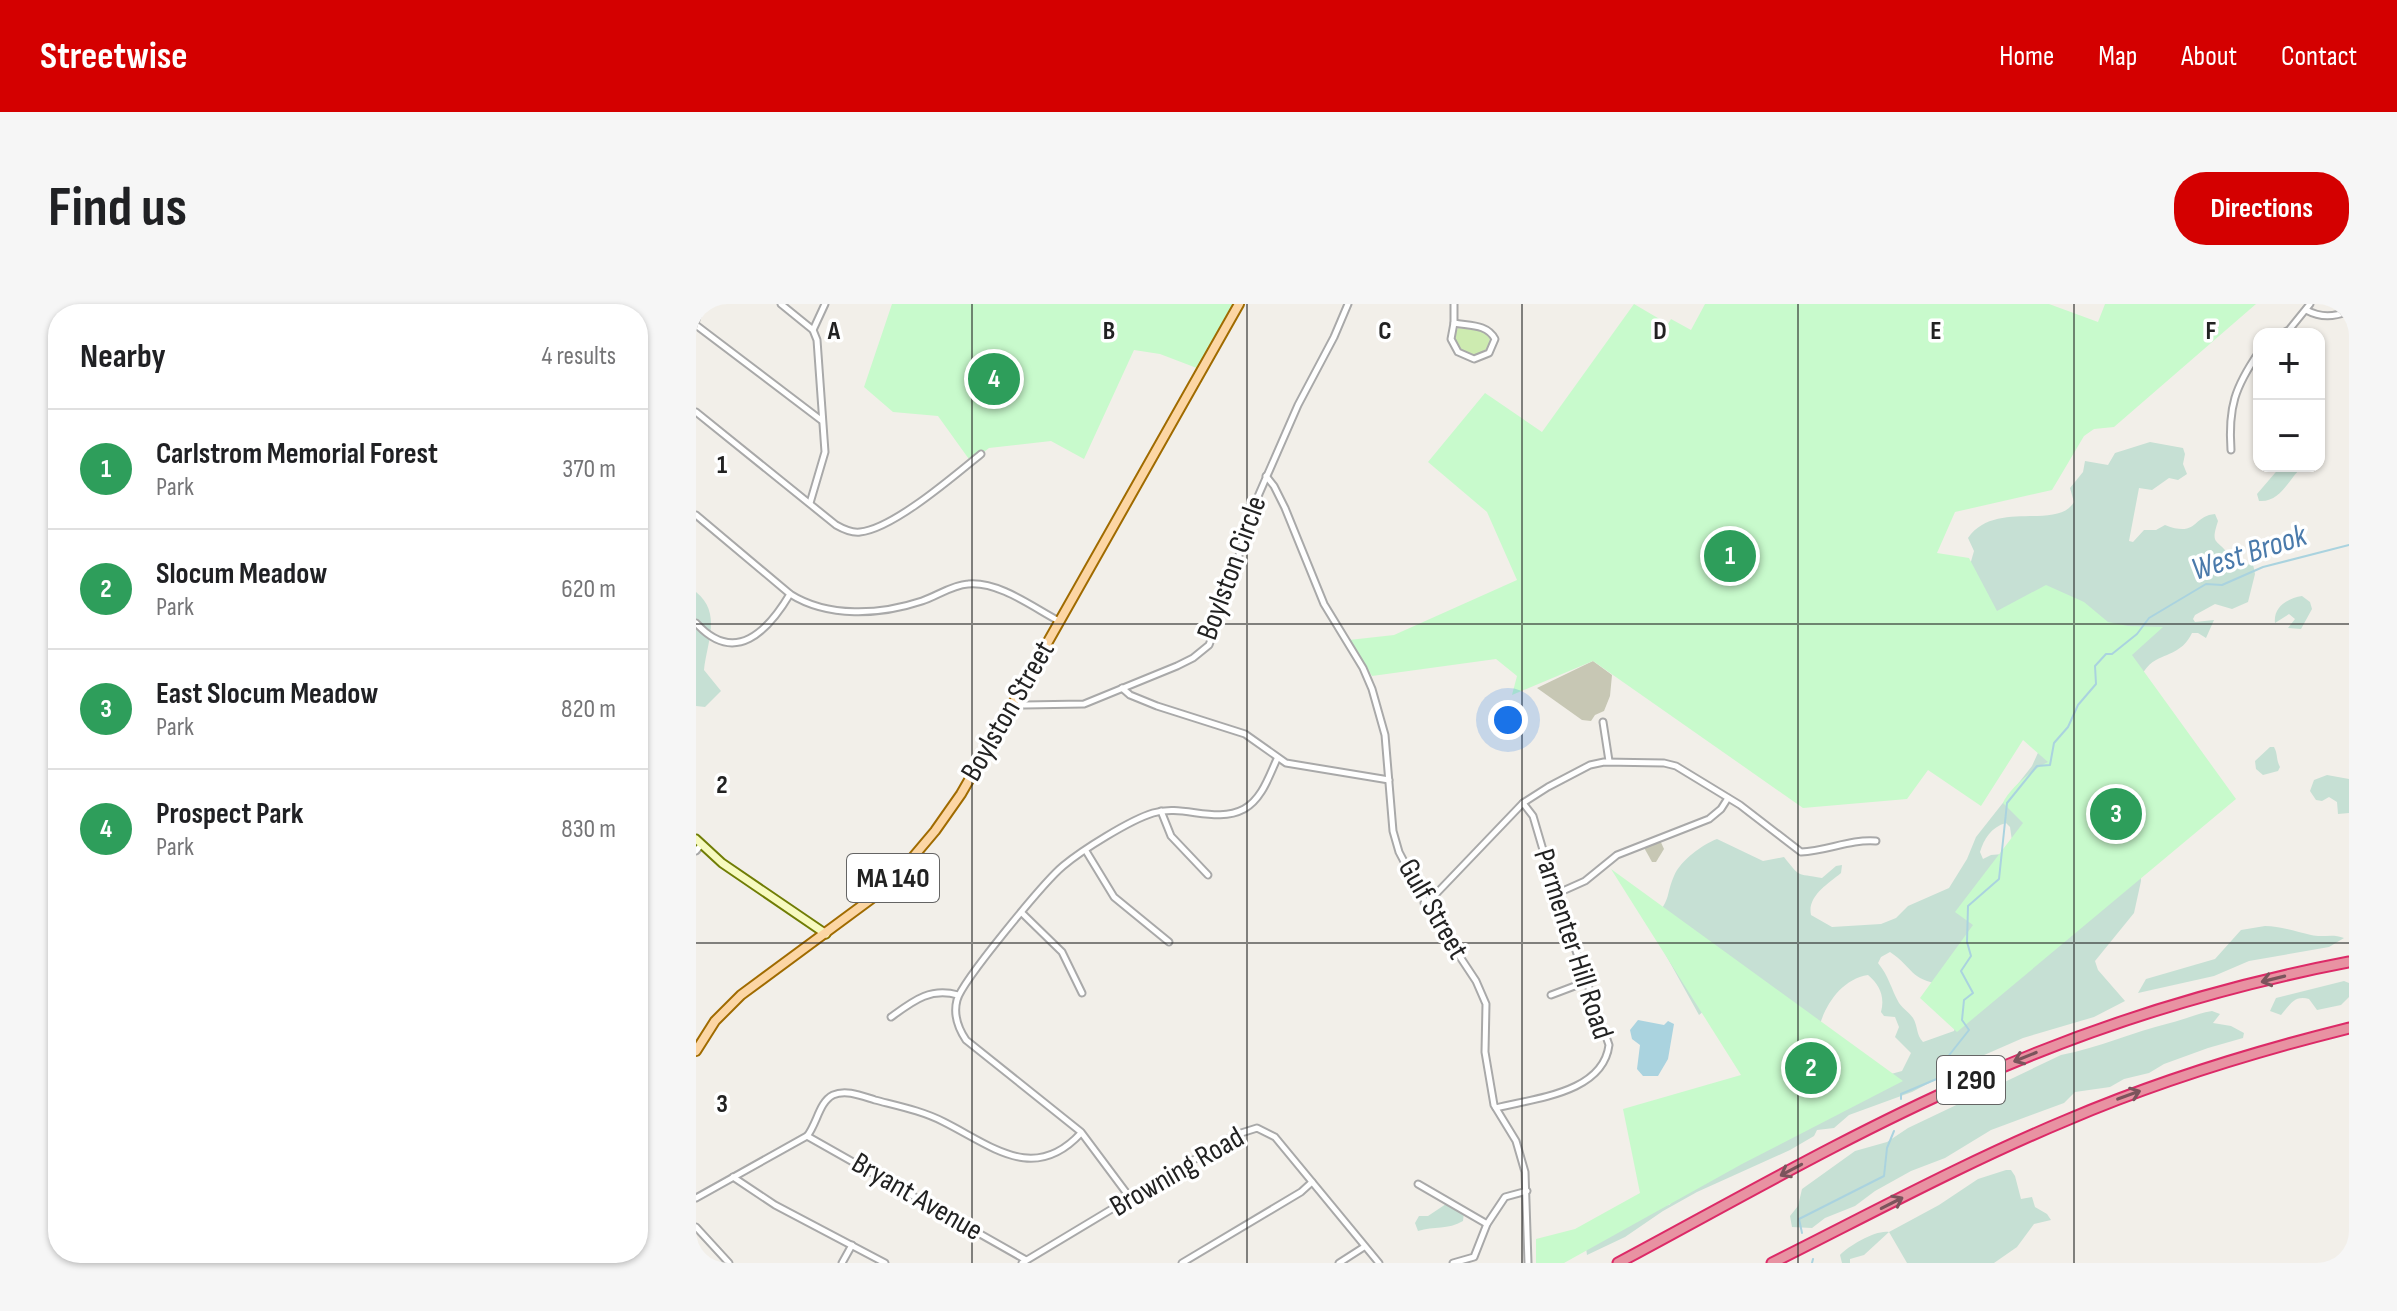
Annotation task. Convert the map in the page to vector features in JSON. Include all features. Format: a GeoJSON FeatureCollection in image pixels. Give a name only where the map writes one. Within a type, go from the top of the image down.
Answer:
{"type":"FeatureCollection","features":[{"type":"Feature","properties":{"kind":"highway","name":"I 290"},"geometry":{"type":"LineString","coordinates":[[1618,1263],[1863,1132],[2016,1061],[2179,1003],[2349,962]]}},
{"type":"Feature","properties":{"kind":"highway","name":"I 290"},"geometry":{"type":"LineString","coordinates":[[1772,1263],[1974,1161],[2101,1106],[2255,1053],[2349,1028]]}},
{"type":"Feature","properties":{"kind":"main road","name":"Boylston Street"},"geometry":{"type":"LineString","coordinates":[[696,1051],[717,1018],[744,992],[826,934],[882,889],[932,835],[961,794],[1239,304]]}},
{"type":"Feature","properties":{"kind":"street"},"geometry":{"type":"LineString","coordinates":[[700,304],[696,322],[822,421]]}},
{"type":"Feature","properties":{"kind":"street"},"geometry":{"type":"LineString","coordinates":[[781,304],[813,330],[817,340],[825,452],[810,503]]}},
{"type":"Feature","properties":{"kind":"street"},"geometry":{"type":"LineString","coordinates":[[813,330],[825,304]]}},
{"type":"Feature","properties":{"kind":"street","name":"Boylston Circle"},"geometry":{"type":"LineString","coordinates":[[1015,700],[1024,705],[1075,705],[1177,666],[1209,645],[1227,597],[1245,528],[1266,476],[1348,304]]}},
{"type":"Feature","properties":{"kind":"street"},"geometry":{"type":"LineString","coordinates":[[1454,304],[1451,339],[1458,352],[1474,359],[1489,353],[1495,339],[1492,333],[1454,323]]}},
{"type":"Feature","properties":{"kind":"street"},"geometry":{"type":"LineString","coordinates":[[2291,328],[2308,307],[2316,315],[2329,316],[2349,311]]}},
{"type":"Feature","properties":{"kind":"street"},"geometry":{"type":"LineString","coordinates":[[2231,450],[2230,420],[2234,396],[2253,361]]}},
{"type":"Feature","properties":{"kind":"street"},"geometry":{"type":"LineString","coordinates":[[696,412],[843,529],[858,533],[870,530],[923,500],[981,454]]}},
{"type":"Feature","properties":{"kind":"street","name":"Gulf Street"},"geometry":{"type":"LineString","coordinates":[[1266,476],[1285,508],[1324,604],[1368,677],[1385,735],[1396,844],[1424,903],[1482,992],[1487,1012],[1485,1056],[1496,1108],[1516,1141],[1525,1172],[1528,1263]]}},
{"type":"Feature","properties":{"kind":"street"},"geometry":{"type":"LineString","coordinates":[[696,515],[790,594],[807,603],[834,610],[882,611],[923,601],[969,583],[997,589],[1059,621]]}},
{"type":"Feature","properties":{"kind":"street"},"geometry":{"type":"LineString","coordinates":[[696,623],[704,632],[721,641],[750,639],[766,629],[790,594]]}},
{"type":"Feature","properties":{"kind":"street"},"geometry":{"type":"LineString","coordinates":[[1122,688],[1130,695],[1157,706],[1246,734],[1277,759],[1297,766],[1389,780]]}},
{"type":"Feature","properties":{"kind":"street"},"geometry":{"type":"LineString","coordinates":[[1603,722],[1609,761]]}},
{"type":"Feature","properties":{"kind":"street"},"geometry":{"type":"LineString","coordinates":[[1131,1199],[1081,1133],[966,1040],[956,1019],[958,995],[1060,869],[1141,818],[1161,811],[1223,815],[1241,810],[1259,795],[1277,759]]}},
{"type":"Feature","properties":{"kind":"street"},"geometry":{"type":"LineString","coordinates":[[1424,903],[1523,803],[1581,769],[1609,761],[1670,764],[1728,798],[1801,852],[1831,849],[1861,839],[1876,841]]}},
{"type":"Feature","properties":{"kind":"street"},"geometry":{"type":"LineString","coordinates":[[1556,894],[1585,881],[1617,855],[1709,819],[1728,798]]}},
{"type":"Feature","properties":{"kind":"street","name":"Parmenter Hill Road"},"geometry":{"type":"LineString","coordinates":[[1496,1108],[1579,1086],[1600,1069],[1609,1045],[1556,894],[1533,816],[1523,803]]}},
{"type":"Feature","properties":{"kind":"street"},"geometry":{"type":"LineString","coordinates":[[1161,811],[1171,836],[1208,875]]}},
{"type":"Feature","properties":{"kind":"street"},"geometry":{"type":"LineString","coordinates":[[698,845],[826,934]]}},
{"type":"Feature","properties":{"kind":"street"},"geometry":{"type":"LineString","coordinates":[[1086,851],[1114,897],[1169,942]]}},
{"type":"Feature","properties":{"kind":"street"},"geometry":{"type":"LineString","coordinates":[[1022,913],[1062,952],[1082,993]]}},
{"type":"Feature","properties":{"kind":"street"},"geometry":{"type":"LineString","coordinates":[[1551,995],[1588,981]]}},
{"type":"Feature","properties":{"kind":"street"},"geometry":{"type":"LineString","coordinates":[[891,1017],[926,994],[943,992],[958,995]]}},
{"type":"Feature","properties":{"kind":"street"},"geometry":{"type":"LineString","coordinates":[[696,1198],[807,1136],[827,1100],[846,1092],[933,1117],[1005,1155],[1019,1159],[1050,1154],[1081,1133]]}},
{"type":"Feature","properties":{"kind":"street","name":"Browning Road"},"geometry":{"type":"LineString","coordinates":[[1024,1262],[1235,1135],[1253,1128],[1265,1129],[1278,1140],[1379,1263]]}},
{"type":"Feature","properties":{"kind":"street","name":"Bryant Avenue"},"geometry":{"type":"LineString","coordinates":[[807,1136],[1024,1262]]}},
{"type":"Feature","properties":{"kind":"street"},"geometry":{"type":"LineString","coordinates":[[733,1177],[775,1205],[885,1263]]}},
{"type":"Feature","properties":{"kind":"street"},"geometry":{"type":"LineString","coordinates":[[1182,1263],[1301,1192],[1312,1182]]}},
{"type":"Feature","properties":{"kind":"street"},"geometry":{"type":"LineString","coordinates":[[1418,1184],[1487,1224]]}},
{"type":"Feature","properties":{"kind":"street"},"geometry":{"type":"LineString","coordinates":[[1453,1263],[1474,1257],[1487,1224],[1505,1197],[1527,1191]]}},
{"type":"Feature","properties":{"kind":"street"},"geometry":{"type":"LineString","coordinates":[[696,1227],[729,1263]]}},
{"type":"Feature","properties":{"kind":"street"},"geometry":{"type":"LineString","coordinates":[[842,1263],[852,1245]]}},
{"type":"Feature","properties":{"kind":"street"},"geometry":{"type":"LineString","coordinates":[[1339,1263],[1364,1247]]}},
{"type":"Feature","properties":{"kind":"shaded area"},"geometry":{"type":"Polygon","coordinates":[[[2150,442],[2183,448],[2185,454],[2183,464],[2187,474],[2178,480],[2169,478],[2152,490],[2139,488],[2129,541],[2133,542],[2144,530],[2156,530],[2165,525],[2189,528],[2202,518],[2215,514],[2218,521],[2216,541],[2237,566],[2253,564],[2255,574],[2248,602],[2232,609],[2215,604],[2195,615],[2195,622],[2214,620],[2206,638],[2192,633],[2181,647],[2150,665],[2134,685],[2141,881],[2134,913],[2095,961],[2098,970],[2125,1001],[2094,1017],[2023,1038],[1912,1092],[1849,1115],[1834,1128],[1817,1130],[1814,1136],[1790,1150],[1697,1192],[1625,1237],[1587,1255],[1586,1248],[1661,1206],[1669,1205],[1688,1187],[1745,1079],[1711,1005],[1699,1015],[1663,950],[1656,916],[1666,901],[1677,870],[1692,854],[1717,839],[1763,861],[1784,857],[1796,872],[1803,875],[1822,878],[1836,866],[1842,865],[1841,873],[1815,896],[1811,908],[1811,915],[1832,927],[1881,924],[1896,918],[1908,906],[1949,888],[1976,837],[2032,766],[2046,735],[1917,550],[1970,565],[1974,551],[1968,538],[1980,526],[2009,517],[2040,516],[2066,510],[2074,502],[2070,488],[2083,472],[2085,461],[2108,465],[2115,453],[2150,442]],[[2006,823],[1996,827],[1986,838],[1980,852],[1983,859],[2003,854],[2012,841],[2010,827],[2006,823]],[[1890,952],[1878,963],[1899,1003],[1913,1018],[1923,1042],[1954,1031],[1957,1019],[1942,984],[1923,980],[1890,952]],[[1868,975],[1859,977],[1837,993],[1820,1024],[1891,1074],[1902,1071],[1911,1053],[1895,1037],[1899,1027],[1895,1017],[1884,1016],[1881,1012],[1882,996],[1872,979],[1868,975]]]}},
{"type":"Feature","properties":{"kind":"shaded area"},"geometry":{"type":"Polygon","coordinates":[[[2276,472],[2298,472],[2273,498],[2259,501],[2257,494],[2276,472]]]}},
{"type":"Feature","properties":{"kind":"shaded area"},"geometry":{"type":"Polygon","coordinates":[[[696,592],[709,609],[711,619],[704,670],[721,691],[705,707],[696,706],[696,592]]]}},
{"type":"Feature","properties":{"kind":"shaded area"},"geometry":{"type":"Polygon","coordinates":[[[2302,596],[2310,602],[2312,609],[2301,629],[2288,628],[2295,619],[2289,614],[2275,623],[2276,612],[2282,604],[2302,596]]]}},
{"type":"Feature","properties":{"kind":"shaded area"},"geometry":{"type":"Polygon","coordinates":[[[1593,661],[1612,675],[1610,696],[1604,711],[1591,721],[1582,720],[1537,688],[1593,661]]]}},
{"type":"Feature","properties":{"kind":"shaded area"},"geometry":{"type":"Polygon","coordinates":[[[2274,747],[2280,767],[2278,771],[2263,775],[2256,769],[2255,761],[2274,747]]]}},
{"type":"Feature","properties":{"kind":"shaded area"},"geometry":{"type":"Polygon","coordinates":[[[2327,775],[2349,779],[2349,813],[2338,814],[2337,802],[2329,797],[2316,800],[2310,791],[2314,780],[2327,775]]]}},
{"type":"Feature","properties":{"kind":"shaded area"},"geometry":{"type":"Polygon","coordinates":[[[1659,838],[1664,849],[1656,862],[1652,862],[1642,844],[1659,838]]]}},
{"type":"Feature","properties":{"kind":"shaded area"},"geometry":{"type":"Polygon","coordinates":[[[2265,926],[2344,938],[2329,947],[2249,961],[2214,976],[2138,993],[2146,979],[2215,959],[2241,930],[2265,926]]]}},
{"type":"Feature","properties":{"kind":"shaded area"},"geometry":{"type":"Polygon","coordinates":[[[2344,981],[2349,983],[2349,997],[2341,1005],[2317,1010],[2309,999],[2300,998],[2281,1015],[2270,1011],[2276,998],[2344,981]]]}},
{"type":"Feature","properties":{"kind":"shaded area"},"geometry":{"type":"Polygon","coordinates":[[[2212,1011],[2220,1014],[2213,1023],[2231,1026],[2244,1033],[2243,1038],[2164,1064],[2149,1073],[2124,1079],[2110,1087],[2075,1092],[2064,1103],[1991,1130],[1945,1158],[1911,1171],[1812,1228],[1792,1227],[1790,1216],[1798,1206],[1802,1189],[1855,1151],[1887,1142],[1908,1128],[2061,1055],[2212,1011]]]}},
{"type":"Feature","properties":{"kind":"shaded area"},"geometry":{"type":"Polygon","coordinates":[[[2006,1170],[2011,1170],[2015,1176],[2021,1199],[2032,1197],[2035,1207],[2051,1220],[2034,1224],[2017,1247],[1994,1263],[1907,1263],[1889,1232],[1978,1179],[2006,1170]]]}},
{"type":"Feature","properties":{"kind":"shaded area"},"geometry":{"type":"Polygon","coordinates":[[[1446,1204],[1464,1212],[1463,1221],[1452,1226],[1418,1231],[1415,1223],[1419,1216],[1428,1216],[1446,1204]]]}},
{"type":"Feature","properties":{"kind":"shaded area"},"geometry":{"type":"Polygon","coordinates":[[[1889,1232],[1864,1255],[1850,1259],[1850,1263],[1842,1263],[1840,1255],[1850,1247],[1871,1235],[1889,1232]]]}},
{"type":"Feature","properties":{"kind":"green space"},"geometry":{"type":"Polygon","coordinates":[[[892,304],[1239,304],[1202,370],[1160,354],[1134,350],[1084,459],[1051,441],[989,448],[971,462],[938,416],[893,412],[864,387],[892,304]]]}},
{"type":"Feature","properties":{"kind":"green space"},"geometry":{"type":"Polygon","coordinates":[[[1634,304],[1668,324],[1671,319],[1691,330],[1705,304],[2049,304],[2098,322],[2105,304],[2256,304],[2114,427],[2094,429],[2084,436],[2052,490],[1955,512],[1937,553],[1969,558],[1997,611],[2046,585],[2084,602],[2108,622],[2163,627],[2132,655],[2236,799],[1957,1032],[1920,998],[1973,925],[1955,912],[2023,823],[2003,803],[2022,780],[2048,762],[2023,740],[1981,806],[1928,770],[1907,799],[1803,808],[1593,661],[1512,695],[1517,676],[1496,659],[1372,676],[1349,640],[1394,635],[1517,580],[1487,512],[1428,462],[1485,393],[1542,432],[1634,304]]]}},
{"type":"Feature","properties":{"kind":"green space"},"geometry":{"type":"Polygon","coordinates":[[[1458,328],[1485,331],[1490,339],[1488,348],[1475,356],[1459,350],[1454,337],[1458,328]]]}},
{"type":"Feature","properties":{"kind":"green space"},"geometry":{"type":"Polygon","coordinates":[[[1611,869],[1903,1081],[1742,1164],[1564,1263],[1536,1263],[1536,1239],[1575,1229],[1640,1193],[1623,1109],[1741,1075],[1611,869]]]}},
{"type":"Feature","properties":{"kind":"water"},"geometry":{"type":"Polygon","coordinates":[[[1638,1020],[1674,1024],[1668,1059],[1658,1076],[1643,1076],[1637,1069],[1640,1045],[1632,1039],[1630,1030],[1638,1020]]]}},
{"type":"Feature","properties":{"kind":"waterway","name":"West Brook"},"geometry":{"type":"LineString","coordinates":[[1901,1099],[1901,1094],[1939,1078],[1939,1068],[1969,1030],[1962,1020],[1964,1000],[1973,993],[1961,971],[1971,956],[1967,942],[1968,906],[1999,879],[2007,803],[2037,766],[2050,765],[2054,743],[2068,727],[2078,705],[2096,684],[2095,666],[2106,654],[2112,654],[2137,634],[2149,618],[2206,584],[2222,585],[2263,567],[2349,545]]}},
{"type":"Feature","properties":{"kind":"waterway","name":"West Brook"},"geometry":{"type":"LineString","coordinates":[[1802,1233],[1799,1219],[1884,1176],[1887,1148],[1894,1131]]}},
{"type":"Feature","properties":{"kind":"waterway","name":"West Brook"},"geometry":{"type":"LineString","coordinates":[[1812,1263],[1813,1259]]}},
{"type":"Feature","properties":{"kind":"place","name":"Prospect Park"},"geometry":{"type":"Point","coordinates":[994,379]}},
{"type":"Feature","properties":{"kind":"place","name":"Carlstrom Memorial Forest"},"geometry":{"type":"Point","coordinates":[1730,556]}},
{"type":"Feature","properties":{"kind":"place","name":"East Slocum Meadow"},"geometry":{"type":"Point","coordinates":[2116,814]}},
{"type":"Feature","properties":{"kind":"place","name":"Slocum Meadow"},"geometry":{"type":"Point","coordinates":[1811,1068]}}]}
